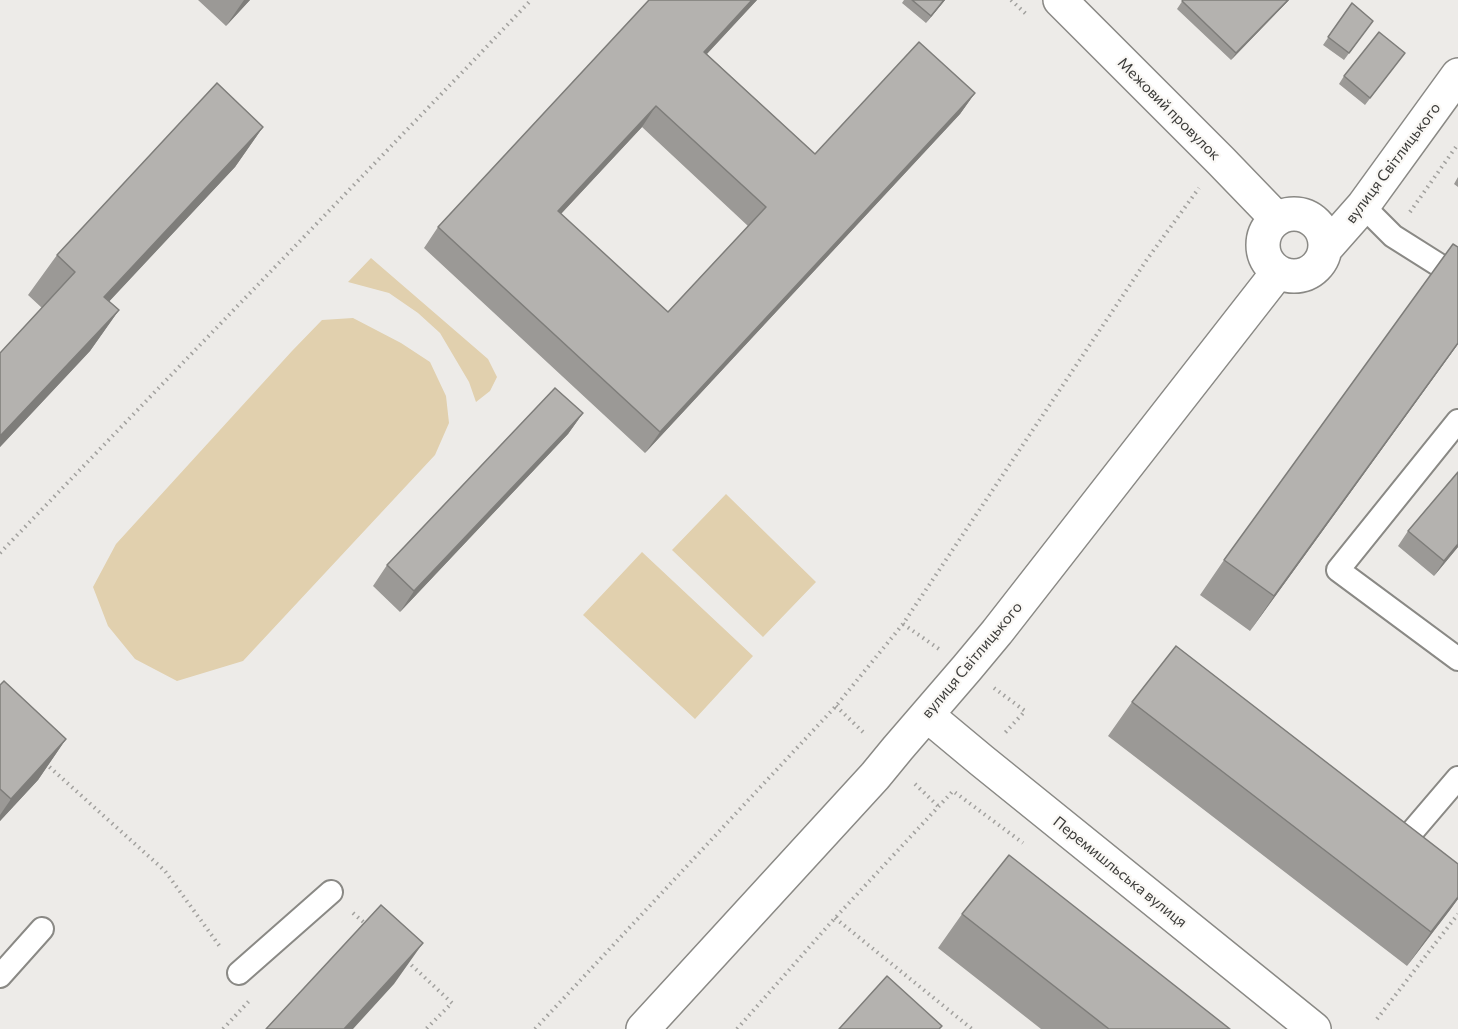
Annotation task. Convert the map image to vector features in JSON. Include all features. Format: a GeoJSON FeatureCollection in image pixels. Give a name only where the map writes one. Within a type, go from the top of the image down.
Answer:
{"type":"FeatureCollection","features":[{"type":"Feature","properties":{"kind":"street","name":"Межовий провулок"},"geometry":{"type":"LineString","coordinates":[[1060,0],[1277,219]]}},
{"type":"Feature","properties":{"kind":"street","name":"вулиця Світлицького"},"geometry":{"type":"LineString","coordinates":[[1325,249],[1363,206],[1458,75]]}},
{"type":"Feature","properties":{"kind":"street"},"geometry":{"type":"LineString","coordinates":[[1296,214],[1314,221],[1321,229],[1325,249],[1317,266],[1308,273],[1288,276],[1278,272],[1270,265],[1265,256],[1264,236],[1269,226],[1277,219],[1296,214]]}},
{"type":"Feature","properties":{"kind":"street","name":"вулиця Світлицького"},"geometry":{"type":"LineString","coordinates":[[643,1029],[875,776],[997,632],[1278,272]]}},
{"type":"Feature","properties":{"kind":"street","name":"Перемишльська вулиця"},"geometry":{"type":"LineString","coordinates":[[927,715],[1314,1029]]}},
{"type":"Feature","properties":{"kind":"lane"},"geometry":{"type":"LineString","coordinates":[[1363,206],[1393,236],[1458,277]]}},
{"type":"Feature","properties":{"kind":"lane"},"geometry":{"type":"LineString","coordinates":[[1458,421],[1338,570],[1458,659]]}},
{"type":"Feature","properties":{"kind":"lane"},"geometry":{"type":"LineString","coordinates":[[1376,818],[1405,840],[1458,778]]}},
{"type":"Feature","properties":{"kind":"lane"},"geometry":{"type":"LineString","coordinates":[[239,973],[331,892]]}},
{"type":"Feature","properties":{"kind":"lane"},"geometry":{"type":"LineString","coordinates":[[0,976],[42,929]]}},
{"type":"Feature","properties":{"kind":"path"},"geometry":{"type":"LineString","coordinates":[[0,553],[531,0]]}},
{"type":"Feature","properties":{"kind":"path"},"geometry":{"type":"LineString","coordinates":[[1011,0],[1028,15]]}},
{"type":"Feature","properties":{"kind":"path"},"geometry":{"type":"LineString","coordinates":[[1393,236],[1458,144]]}},
{"type":"Feature","properties":{"kind":"path"},"geometry":{"type":"LineString","coordinates":[[535,1029],[836,706],[903,624],[1148,258],[1200,187]]}},
{"type":"Feature","properties":{"kind":"path"},"geometry":{"type":"LineString","coordinates":[[44,761],[165,871],[239,973]]}},
{"type":"Feature","properties":{"kind":"path"},"geometry":{"type":"LineString","coordinates":[[737,1029],[835,918],[953,791],[1028,847]]}},
{"type":"Feature","properties":{"kind":"path"},"geometry":{"type":"LineString","coordinates":[[331,892],[374,932]]}},
{"type":"Feature","properties":{"kind":"path"},"geometry":{"type":"LineString","coordinates":[[1377,1019],[1458,914]]}},
{"type":"Feature","properties":{"kind":"path"},"geometry":{"type":"LineString","coordinates":[[835,918],[972,1029]]}},
{"type":"Feature","properties":{"kind":"path"},"geometry":{"type":"LineString","coordinates":[[400,955],[452,1003],[426,1029]]}},
{"type":"Feature","properties":{"kind":"shaded area"},"geometry":{"type":"Polygon","coordinates":[[[371,258],[488,359],[497,377],[490,391],[476,402],[469,382],[440,333],[418,313],[389,293],[348,282],[371,258]]]}},
{"type":"Feature","properties":{"kind":"shaded area"},"geometry":{"type":"Polygon","coordinates":[[[353,318],[401,343],[430,362],[446,396],[449,423],[435,455],[243,661],[177,681],[135,659],[108,626],[93,587],[116,544],[322,320],[353,318]]]}},
{"type":"Feature","properties":{"kind":"shaded area"},"geometry":{"type":"Polygon","coordinates":[[[726,494],[816,582],[763,637],[672,550],[726,494]]]}},
{"type":"Feature","properties":{"kind":"shaded area"},"geometry":{"type":"Polygon","coordinates":[[[642,552],[753,656],[695,719],[583,615],[642,552]]]}},
{"type":"Feature","properties":{"kind":"building"},"geometry":{"type":"Polygon","coordinates":[[[649,0],[752,0],[704,52],[815,154],[919,42],[975,93],[660,432],[438,227],[649,0]],[[656,106],[558,211],[668,312],[766,207],[656,106]]]}},
{"type":"Feature","properties":{"kind":"building"},"geometry":{"type":"Polygon","coordinates":[[[912,0],[944,0],[931,16],[912,0]]]}},
{"type":"Feature","properties":{"kind":"building"},"geometry":{"type":"Polygon","coordinates":[[[1183,0],[1288,0],[1236,53],[1183,0]]]}},
{"type":"Feature","properties":{"kind":"building"},"geometry":{"type":"Polygon","coordinates":[[[1352,3],[1373,21],[1349,53],[1328,37],[1352,3]]]}},
{"type":"Feature","properties":{"kind":"building"},"geometry":{"type":"Polygon","coordinates":[[[1379,32],[1405,53],[1370,98],[1344,76],[1379,32]]]}},
{"type":"Feature","properties":{"kind":"building"},"geometry":{"type":"Polygon","coordinates":[[[217,83],[263,127],[104,297],[119,310],[0,436],[0,353],[75,272],[57,255],[217,83]]]}},
{"type":"Feature","properties":{"kind":"building"},"geometry":{"type":"Polygon","coordinates":[[[1453,244],[1458,247],[1458,343],[1274,596],[1224,560],[1453,244]]]}},
{"type":"Feature","properties":{"kind":"building"},"geometry":{"type":"Polygon","coordinates":[[[555,388],[583,413],[414,591],[387,565],[555,388]]]}},
{"type":"Feature","properties":{"kind":"building"},"geometry":{"type":"Polygon","coordinates":[[[1458,472],[1458,544],[1444,561],[1408,531],[1458,472]]]}},
{"type":"Feature","properties":{"kind":"building"},"geometry":{"type":"Polygon","coordinates":[[[1176,646],[1458,864],[1458,897],[1431,932],[1132,702],[1176,646]]]}},
{"type":"Feature","properties":{"kind":"building"},"geometry":{"type":"Polygon","coordinates":[[[4,681],[66,739],[11,799],[0,789],[0,685],[4,681]]]}},
{"type":"Feature","properties":{"kind":"building"},"geometry":{"type":"Polygon","coordinates":[[[1009,855],[1230,1029],[1109,1029],[962,914],[1009,855]]]}},
{"type":"Feature","properties":{"kind":"building"},"geometry":{"type":"Polygon","coordinates":[[[381,905],[423,943],[344,1029],[266,1029],[381,905]]]}},
{"type":"Feature","properties":{"kind":"building"},"geometry":{"type":"Polygon","coordinates":[[[887,976],[942,1026],[939,1029],[839,1029],[887,976]]]}}]}
